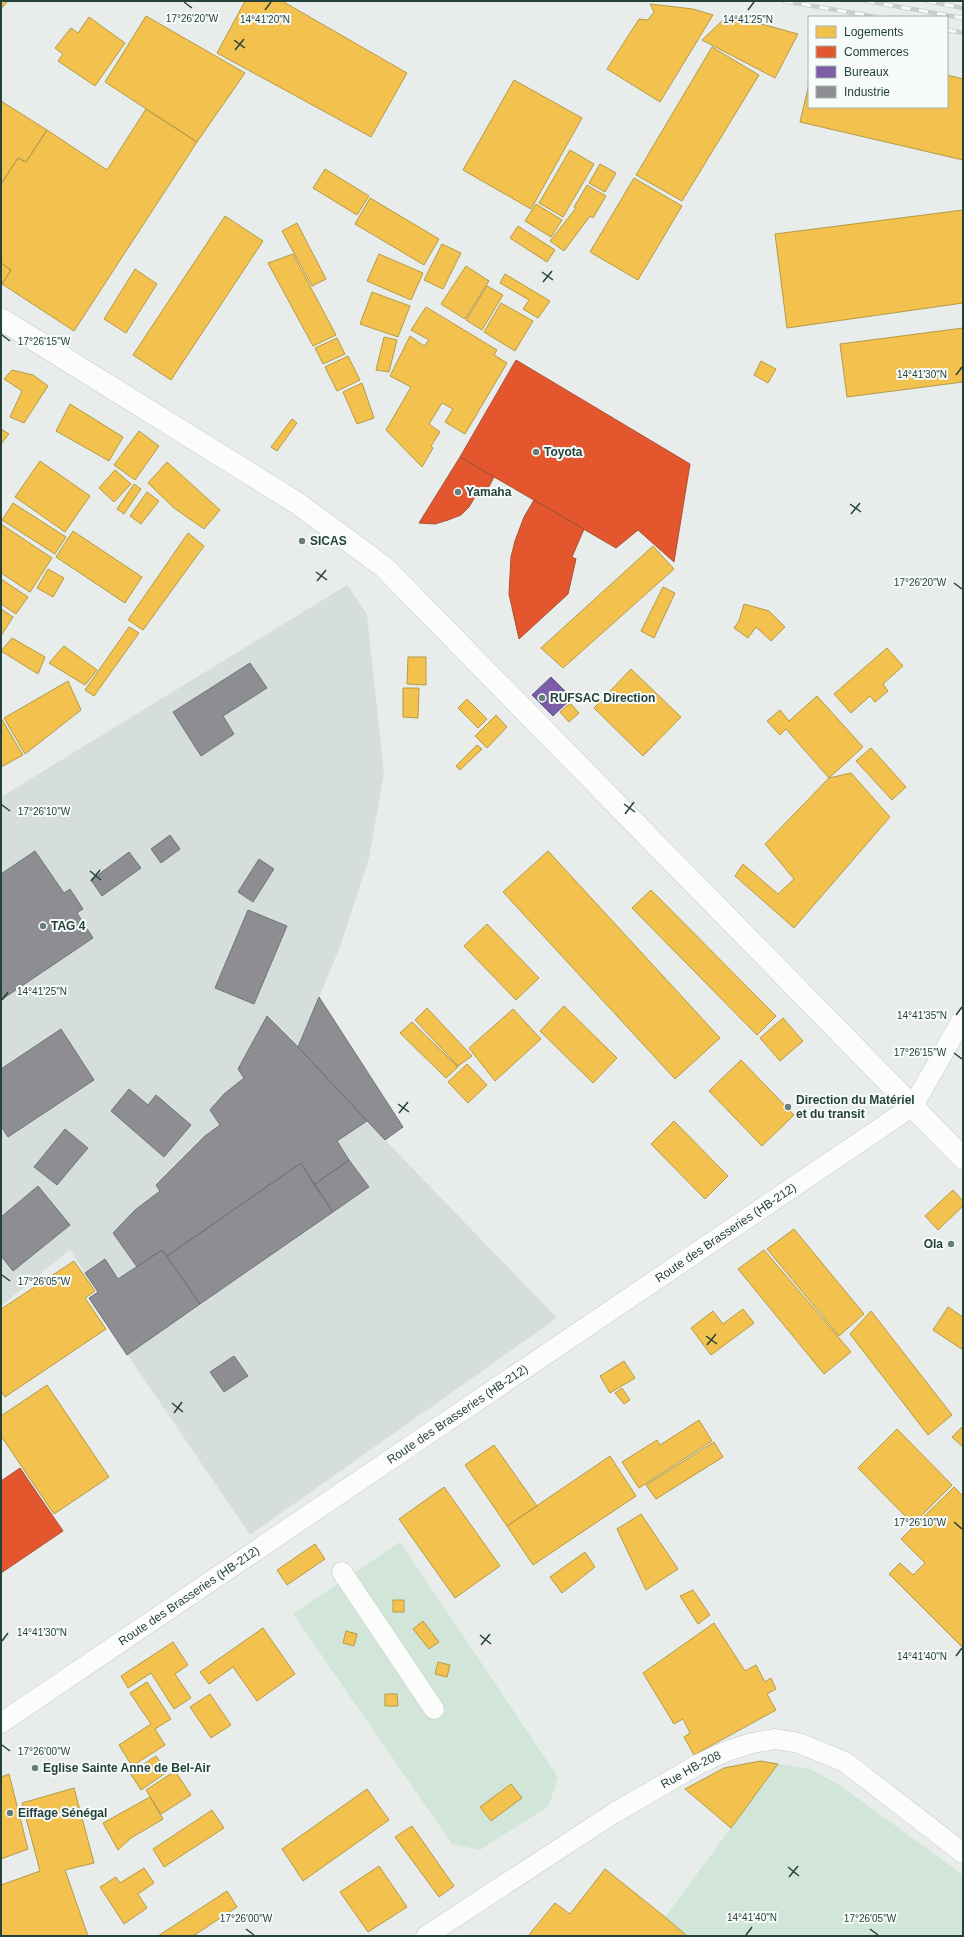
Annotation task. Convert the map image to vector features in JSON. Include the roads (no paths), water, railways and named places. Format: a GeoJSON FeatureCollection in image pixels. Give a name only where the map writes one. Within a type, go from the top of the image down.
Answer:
{"type":"FeatureCollection","features":[{"type":"Feature","properties":{"kind":"street"},"geometry":{"type":"LineString","coordinates":[[1,318],[297,503],[384,567],[963,1158]]}},
{"type":"Feature","properties":{"kind":"street"},"geometry":{"type":"LineString","coordinates":[[913,1106],[963,1018]]}},
{"type":"Feature","properties":{"kind":"street","name":"Route des Brasseries (HB-212)"},"geometry":{"type":"LineString","coordinates":[[1,1723],[913,1106]]}},
{"type":"Feature","properties":{"kind":"street"},"geometry":{"type":"LineString","coordinates":[[342,1572],[434,1709]]}},
{"type":"Feature","properties":{"kind":"street","name":"Rue HB-208"},"geometry":{"type":"LineString","coordinates":[[426,1936],[614,1813],[699,1764],[727,1751],[767,1740],[775,1739],[798,1743],[845,1762],[963,1853]]}},
{"type":"Feature","properties":{"kind":"railway"},"geometry":{"type":"LineString","coordinates":[[784,1],[871,16]]}},
{"type":"Feature","properties":{"kind":"railway"},"geometry":{"type":"LineString","coordinates":[[866,1],[963,18]]}},
{"type":"Feature","properties":{"kind":"railway"},"geometry":{"type":"LineString","coordinates":[[927,1],[963,8]]}},
{"type":"Feature","properties":{"kind":"railway"},"geometry":{"type":"LineString","coordinates":[[948,30],[963,33]]}},
{"type":"Feature","properties":{"kind":"place","name":"Toyota"},"geometry":{"type":"Point","coordinates":[536,452]}},
{"type":"Feature","properties":{"kind":"place","name":"Yamaha"},"geometry":{"type":"Point","coordinates":[458,492]}},
{"type":"Feature","properties":{"kind":"place","name":"SICAS"},"geometry":{"type":"Point","coordinates":[302,541]}},
{"type":"Feature","properties":{"kind":"place","name":"RUFSAC Direction"},"geometry":{"type":"Point","coordinates":[542,698]}},
{"type":"Feature","properties":{"kind":"place","name":"TAG 4"},"geometry":{"type":"Point","coordinates":[43,926]}},
{"type":"Feature","properties":{"kind":"place","name":"Direction du Matériel et du transit"},"geometry":{"type":"Point","coordinates":[788,1107]}},
{"type":"Feature","properties":{"kind":"place","name":"Ola"},"geometry":{"type":"Point","coordinates":[951,1244]}},
{"type":"Feature","properties":{"kind":"place","name":"Eglise Sainte Anne de Bel-Air"},"geometry":{"type":"Point","coordinates":[35,1768]}},
{"type":"Feature","properties":{"kind":"place","name":"Eiffage Sénégal"},"geometry":{"type":"Point","coordinates":[10,1813]}}]}
